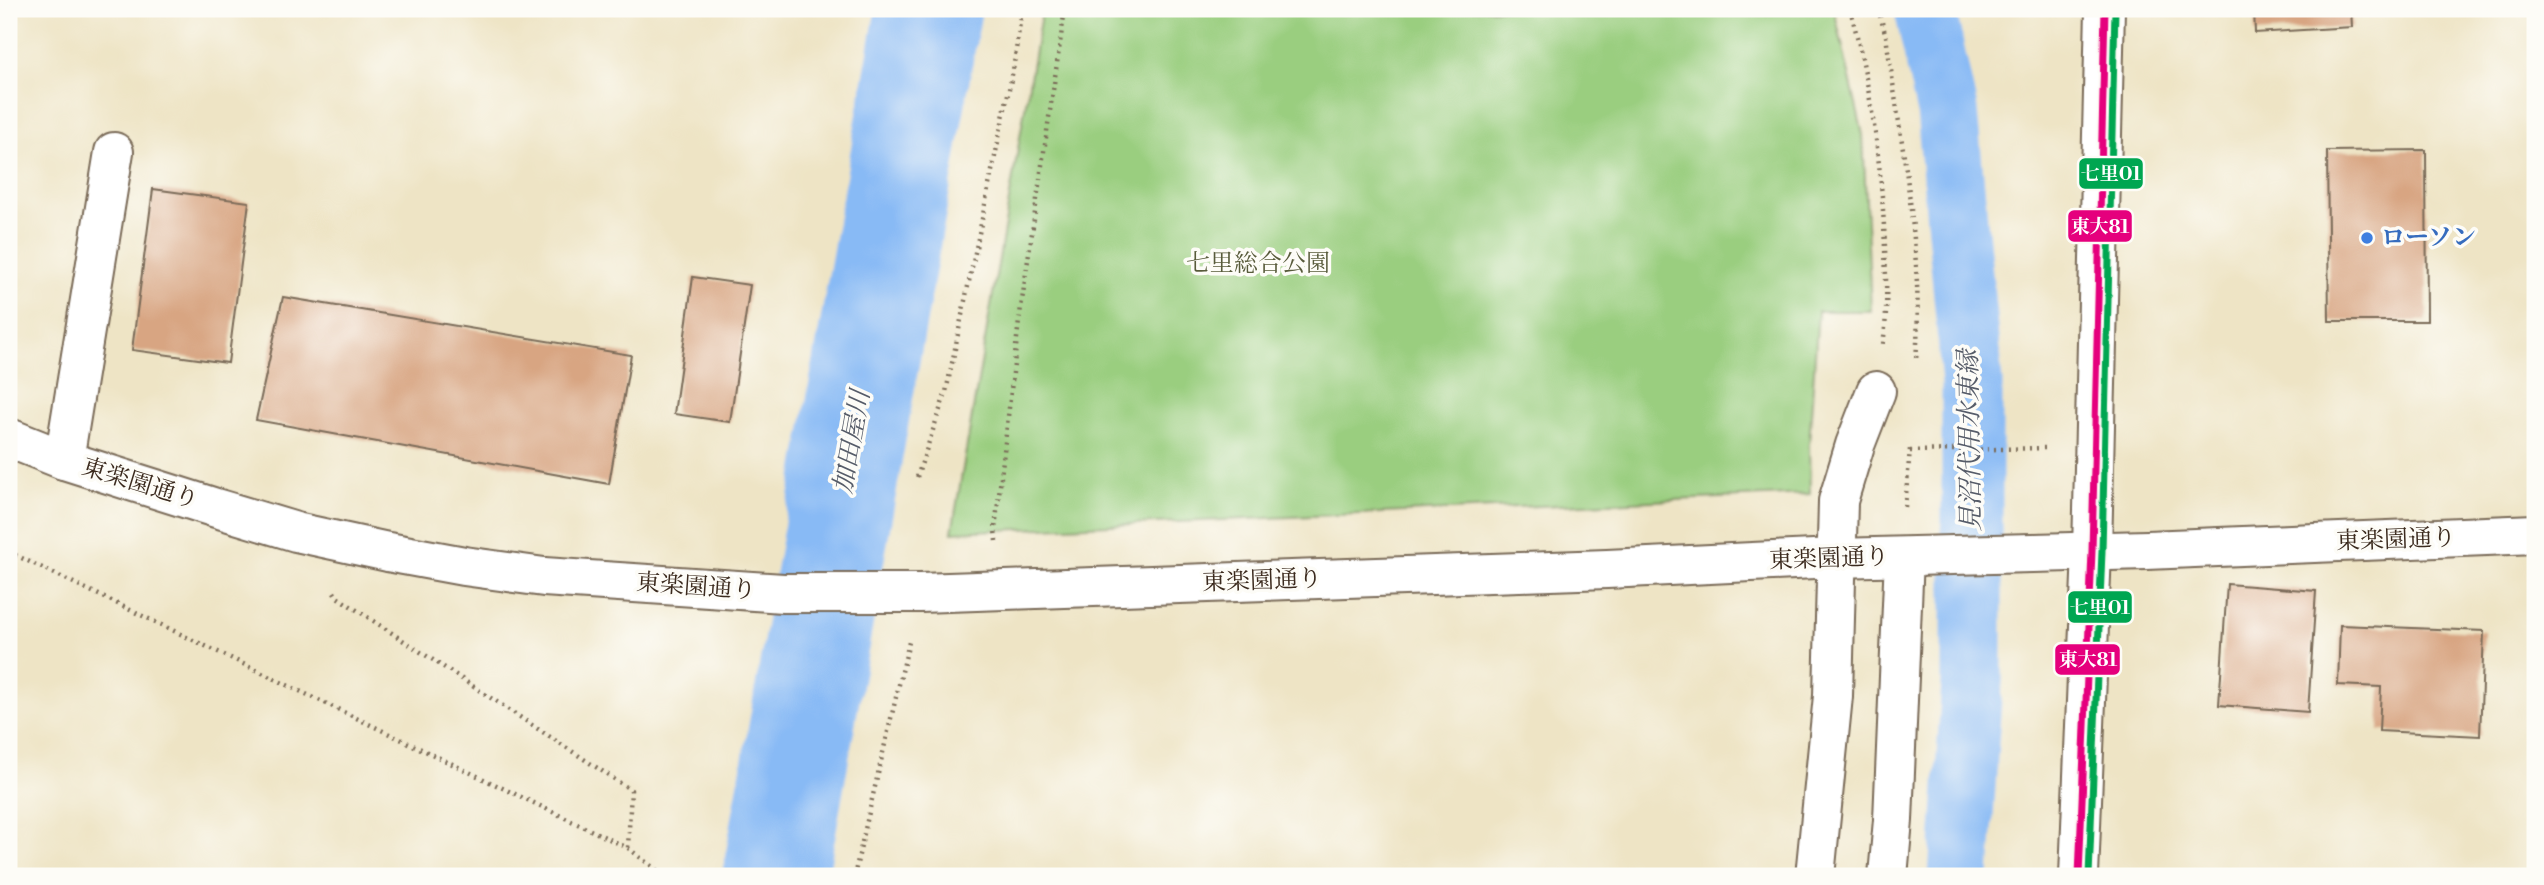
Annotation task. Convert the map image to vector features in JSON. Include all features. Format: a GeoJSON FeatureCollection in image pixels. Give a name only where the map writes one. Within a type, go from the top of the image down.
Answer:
{"type":"FeatureCollection","features":[{"type":"Feature","properties":{"kind":"street"},"geometry":{"type":"LineString","coordinates":[[2079,876],[2092,551],[2105,9]]}},
{"type":"Feature","properties":{"kind":"street"},"geometry":{"type":"LineString","coordinates":[[64,460],[114,152]]}},
{"type":"Feature","properties":{"kind":"street"},"geometry":{"type":"LineString","coordinates":[[1815,876],[1833,696],[1838,501],[1875,391]]}},
{"type":"Feature","properties":{"kind":"street","name":"東楽園通り"},"geometry":{"type":"LineString","coordinates":[[9,438],[64,460],[296,532],[464,566],[544,577],[783,593],[905,593],[2535,534]]}},
{"type":"Feature","properties":{"kind":"street"},"geometry":{"type":"LineString","coordinates":[[1888,876],[1911,556]]}},
{"type":"Feature","properties":{"kind":"path"},"geometry":{"type":"LineString","coordinates":[[916,477],[946,392],[1013,71],[1022,9]]}},
{"type":"Feature","properties":{"kind":"path"},"geometry":{"type":"LineString","coordinates":[[996,542],[995,529],[1019,321],[1065,9]]}},
{"type":"Feature","properties":{"kind":"path"},"geometry":{"type":"LineString","coordinates":[[1850,9],[1877,148],[1884,215],[1887,319],[1875,391]]}},
{"type":"Feature","properties":{"kind":"path"},"geometry":{"type":"LineString","coordinates":[[1878,9],[1886,36],[1911,212],[1918,330],[1915,370]]}},
{"type":"Feature","properties":{"kind":"path"},"geometry":{"type":"LineString","coordinates":[[1905,512],[1910,438]]}},
{"type":"Feature","properties":{"kind":"path"},"geometry":{"type":"LineString","coordinates":[[1910,451],[2027,448]]}},
{"type":"Feature","properties":{"kind":"path"},"geometry":{"type":"LineString","coordinates":[[296,532],[337,597],[631,790],[628,848]]}},
{"type":"Feature","properties":{"kind":"path"},"geometry":{"type":"LineString","coordinates":[[9,552],[628,848],[661,876]]}},
{"type":"Feature","properties":{"kind":"path"},"geometry":{"type":"LineString","coordinates":[[855,876],[905,593]]}},
{"type":"Feature","properties":{"kind":"green space","name":"七里総合公園"},"geometry":{"type":"Polygon","coordinates":[[[1042,9],[1834,9],[1863,135],[1871,311],[1818,311],[1809,445],[1810,494],[952,532],[1042,9]]]}},
{"type":"Feature","properties":{"kind":"building"},"geometry":{"type":"Polygon","coordinates":[[[2254,9],[2351,9],[2352,27],[2255,33],[2254,9]]]}},
{"type":"Feature","properties":{"kind":"building"},"geometry":{"type":"Polygon","coordinates":[[[2426,150],[2427,321],[2329,321],[2327,151],[2426,150]]]}},
{"type":"Feature","properties":{"kind":"building"},"geometry":{"type":"Polygon","coordinates":[[[153,189],[249,202],[228,363],[132,350],[153,189]]]}},
{"type":"Feature","properties":{"kind":"building"},"geometry":{"type":"Polygon","coordinates":[[[693,277],[750,285],[730,422],[674,414],[693,277]]]}},
{"type":"Feature","properties":{"kind":"building"},"geometry":{"type":"Polygon","coordinates":[[[283,297],[631,355],[609,484],[256,420],[283,297]]]}},
{"type":"Feature","properties":{"kind":"building"},"geometry":{"type":"Polygon","coordinates":[[[2227,584],[2316,591],[2308,712],[2219,705],[2227,584]]]}},
{"type":"Feature","properties":{"kind":"building"},"geometry":{"type":"Polygon","coordinates":[[[2340,625],[2484,631],[2480,736],[2379,731],[2381,687],[2338,685],[2340,625]]]}},
{"type":"Feature","properties":{"kind":"waterway","name":"加田屋川"},"geometry":{"type":"LineString","coordinates":[[775,876],[929,9]]}},
{"type":"Feature","properties":{"kind":"waterway","name":"見沼代用水東縁"},"geometry":{"type":"LineString","coordinates":[[1925,9],[1947,111],[1972,383],[1972,683],[1959,876]]}},
{"type":"Feature","properties":{"kind":"transit line","name":"東大81"},"geometry":{"type":"LineString","coordinates":[[2079,876],[2092,551],[2105,9]]}},
{"type":"Feature","properties":{"kind":"transit line","name":"七里01"},"geometry":{"type":"LineString","coordinates":[[2089,876],[2102,551],[2115,9]]}},
{"type":"Feature","properties":{"kind":"place","name":"ローソン"},"geometry":{"type":"Point","coordinates":[2367,238]}}]}
